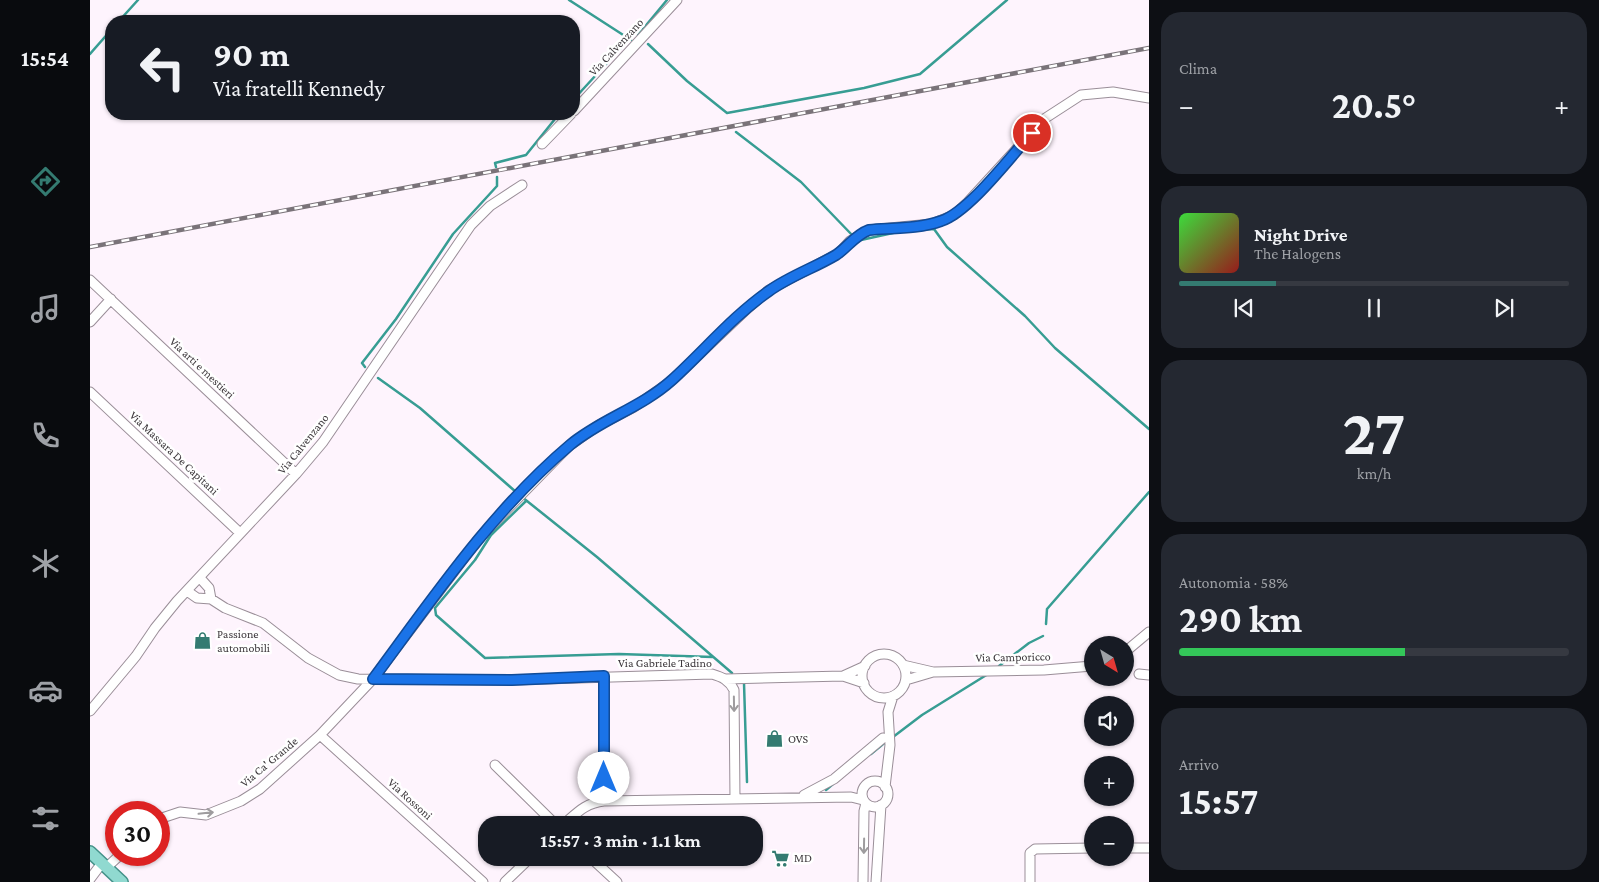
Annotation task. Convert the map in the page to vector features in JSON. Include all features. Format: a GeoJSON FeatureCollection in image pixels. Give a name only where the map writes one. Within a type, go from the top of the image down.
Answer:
{"type":"FeatureCollection","features":[{"type":"Feature","properties":{"kind":"main road"},"geometry":{"type":"LineString","coordinates":[[90,852],[105,865]]}},
{"type":"Feature","properties":{"kind":"main road"},"geometry":{"type":"LineString","coordinates":[[106,866],[122,882]]}},
{"type":"Feature","properties":{"kind":"street","name":"Via Calvenzano"},"geometry":{"type":"LineString","coordinates":[[580,105],[677,0]]}},
{"type":"Feature","properties":{"kind":"street","name":"Via Ca' Grande"},"geometry":{"type":"LineString","coordinates":[[170,815],[180,812],[206,814],[241,801],[260,789],[320,734],[373,679],[480,537],[542,471],[584,434],[634,407],[670,382],[748,308],[770,290],[838,253],[860,233],[869,230],[931,224],[954,214],[975,195],[1044,119],[1081,95],[1113,92],[1149,98]]}},
{"type":"Feature","properties":{"kind":"street"},"geometry":{"type":"LineString","coordinates":[[542,144],[565,120]]}},
{"type":"Feature","properties":{"kind":"street","name":"Via Calvenzano"},"geometry":{"type":"LineString","coordinates":[[90,710],[136,656],[155,628],[187,591],[296,474],[323,442],[471,225],[490,206],[522,185]]}},
{"type":"Feature","properties":{"kind":"street","name":"Via arti e mestieri"},"geometry":{"type":"LineString","coordinates":[[90,280],[296,474]]}},
{"type":"Feature","properties":{"kind":"street"},"geometry":{"type":"LineString","coordinates":[[90,322],[111,299]]}},
{"type":"Feature","properties":{"kind":"street","name":"Via Massara De Capitani"},"geometry":{"type":"LineString","coordinates":[[90,392],[240,534]]}},
{"type":"Feature","properties":{"kind":"street"},"geometry":{"type":"LineString","coordinates":[[200,578],[209,588],[211,599]]}},
{"type":"Feature","properties":{"kind":"street","name":"Via Gabriele Tadino"},"geometry":{"type":"LineString","coordinates":[[187,591],[197,598],[211,599],[225,608],[263,623],[308,658],[324,667],[358,679],[512,680],[712,674],[726,679],[734,690],[735,799]]}},
{"type":"Feature","properties":{"kind":"street"},"geometry":{"type":"LineString","coordinates":[[1134,644],[1149,632]]}},
{"type":"Feature","properties":{"kind":"street"},"geometry":{"type":"LineString","coordinates":[[726,679],[843,676],[864,684],[871,693],[881,697],[893,696],[900,691],[906,680],[903,665],[896,657],[883,654],[872,658],[865,666],[843,676]]}},
{"type":"Feature","properties":{"kind":"street","name":"Via Camporicco"},"geometry":{"type":"LineString","coordinates":[[903,665],[934,672],[1044,670],[1084,667]]}},
{"type":"Feature","properties":{"kind":"street"},"geometry":{"type":"LineString","coordinates":[[864,684],[865,666]]}},
{"type":"Feature","properties":{"kind":"street","name":"Via Camporicco"},"geometry":{"type":"LineString","coordinates":[[906,680],[934,672]]}},
{"type":"Feature","properties":{"kind":"street"},"geometry":{"type":"LineString","coordinates":[[1139,674],[1149,675]]}},
{"type":"Feature","properties":{"kind":"street"},"geometry":{"type":"LineString","coordinates":[[604,676],[604,801]]}},
{"type":"Feature","properties":{"kind":"street"},"geometry":{"type":"LineString","coordinates":[[876,882],[881,805],[888,796],[886,787],[889,762],[888,712],[893,696]]}},
{"type":"Feature","properties":{"kind":"street"},"geometry":{"type":"LineString","coordinates":[[881,697],[888,712]]}},
{"type":"Feature","properties":{"kind":"street","name":"Via Rossoni"},"geometry":{"type":"LineString","coordinates":[[320,734],[483,882]]}},
{"type":"Feature","properties":{"kind":"street"},"geometry":{"type":"LineString","coordinates":[[799,798],[818,789],[834,778],[883,738]]}},
{"type":"Feature","properties":{"kind":"street"},"geometry":{"type":"LineString","coordinates":[[876,782],[889,762]]}},
{"type":"Feature","properties":{"kind":"street"},"geometry":{"type":"LineString","coordinates":[[495,765],[547,816]]}},
{"type":"Feature","properties":{"kind":"street"},"geometry":{"type":"LineString","coordinates":[[851,797],[869,783],[876,782],[886,787]]}},
{"type":"Feature","properties":{"kind":"street"},"geometry":{"type":"LineString","coordinates":[[863,789],[865,802],[863,882]]}},
{"type":"Feature","properties":{"kind":"street"},"geometry":{"type":"LineString","coordinates":[[572,816],[583,806],[593,802],[604,801],[851,797],[865,802],[872,807],[881,805]]}},
{"type":"Feature","properties":{"kind":"street"},"geometry":{"type":"LineString","coordinates":[[1030,882],[1030,853],[1035,849],[1084,848]]}},
{"type":"Feature","properties":{"kind":"street"},"geometry":{"type":"LineString","coordinates":[[1134,848],[1149,848]]}},
{"type":"Feature","properties":{"kind":"street"},"geometry":{"type":"LineString","coordinates":[[90,879],[105,865]]}},
{"type":"Feature","properties":{"kind":"street"},"geometry":{"type":"LineString","coordinates":[[505,882],[522,866]]}},
{"type":"Feature","properties":{"kind":"street"},"geometry":{"type":"LineString","coordinates":[[599,866],[615,881]]}},
{"type":"Feature","properties":{"kind":"waterway"},"geometry":{"type":"LineString","coordinates":[[124,15],[138,0]]}},
{"type":"Feature","properties":{"kind":"waterway"},"geometry":{"type":"LineString","coordinates":[[569,0],[631,40]]}},
{"type":"Feature","properties":{"kind":"waterway"},"geometry":{"type":"LineString","coordinates":[[638,35],[667,0]]}},
{"type":"Feature","properties":{"kind":"waterway"},"geometry":{"type":"LineString","coordinates":[[648,44],[687,81],[727,113],[864,88],[920,74],[1007,0]]}},
{"type":"Feature","properties":{"kind":"waterway"},"geometry":{"type":"LineString","coordinates":[[90,54],[105,37]]}},
{"type":"Feature","properties":{"kind":"waterway"},"geometry":{"type":"LineString","coordinates":[[580,92],[630,38]]}},
{"type":"Feature","properties":{"kind":"waterway"},"geometry":{"type":"LineString","coordinates":[[496,167],[495,163],[526,155],[554,120]]}},
{"type":"Feature","properties":{"kind":"waterway"},"geometry":{"type":"LineString","coordinates":[[736,132],[801,182],[853,236]]}},
{"type":"Feature","properties":{"kind":"waterway"},"geometry":{"type":"LineString","coordinates":[[365,367],[362,363],[396,319],[453,234],[497,186],[497,177]]}},
{"type":"Feature","properties":{"kind":"waterway"},"geometry":{"type":"LineString","coordinates":[[915,230],[934,229],[947,247],[1025,316],[1055,348],[1149,429]]}},
{"type":"Feature","properties":{"kind":"waterway"},"geometry":{"type":"LineString","coordinates":[[861,240],[902,231]]}},
{"type":"Feature","properties":{"kind":"waterway"},"geometry":{"type":"LineString","coordinates":[[378,378],[420,408],[516,492]]}},
{"type":"Feature","properties":{"kind":"waterway"},"geometry":{"type":"LineString","coordinates":[[1046,624],[1047,609],[1149,492]]}},
{"type":"Feature","properties":{"kind":"waterway"},"geometry":{"type":"LineString","coordinates":[[522,497],[597,557],[732,673]]}},
{"type":"Feature","properties":{"kind":"waterway"},"geometry":{"type":"LineString","coordinates":[[526,501],[491,535],[475,560],[435,608],[436,615],[485,658],[619,654],[713,657]]}},
{"type":"Feature","properties":{"kind":"waterway"},"geometry":{"type":"LineString","coordinates":[[999,666],[1029,643],[1043,636]]}},
{"type":"Feature","properties":{"kind":"waterway"},"geometry":{"type":"LineString","coordinates":[[893,737],[922,715],[988,674]]}},
{"type":"Feature","properties":{"kind":"waterway"},"geometry":{"type":"LineString","coordinates":[[744,683],[747,782]]}},
{"type":"Feature","properties":{"kind":"waterway"},"geometry":{"type":"LineString","coordinates":[[871,754],[888,740]]}},
{"type":"Feature","properties":{"kind":"waterway"},"geometry":{"type":"LineString","coordinates":[[826,790],[833,784]]}},
{"type":"Feature","properties":{"kind":"railway"},"geometry":{"type":"LineString","coordinates":[[90,247],[1149,48]]}},
{"type":"Feature","properties":{"kind":"place","name":"Passione automobili"},"geometry":{"type":"Point","coordinates":[203,641]}},
{"type":"Feature","properties":{"kind":"place","name":"OVS"},"geometry":{"type":"Point","coordinates":[774,739]}},
{"type":"Feature","properties":{"kind":"place","name":"MD"},"geometry":{"type":"Point","coordinates":[780,858]}},
{"type":"Feature","properties":{"kind":"route"},"geometry":{"type":"LineString","coordinates":[[604,778],[604,676],[512,680],[373,679],[480,537],[542,471],[569,446],[584,434],[651,396],[670,382],[748,308],[770,290],[795,275],[824,262],[845,248],[860,233],[869,230],[931,224],[944,220],[954,214],[996,173],[1032,133]]}}]}
